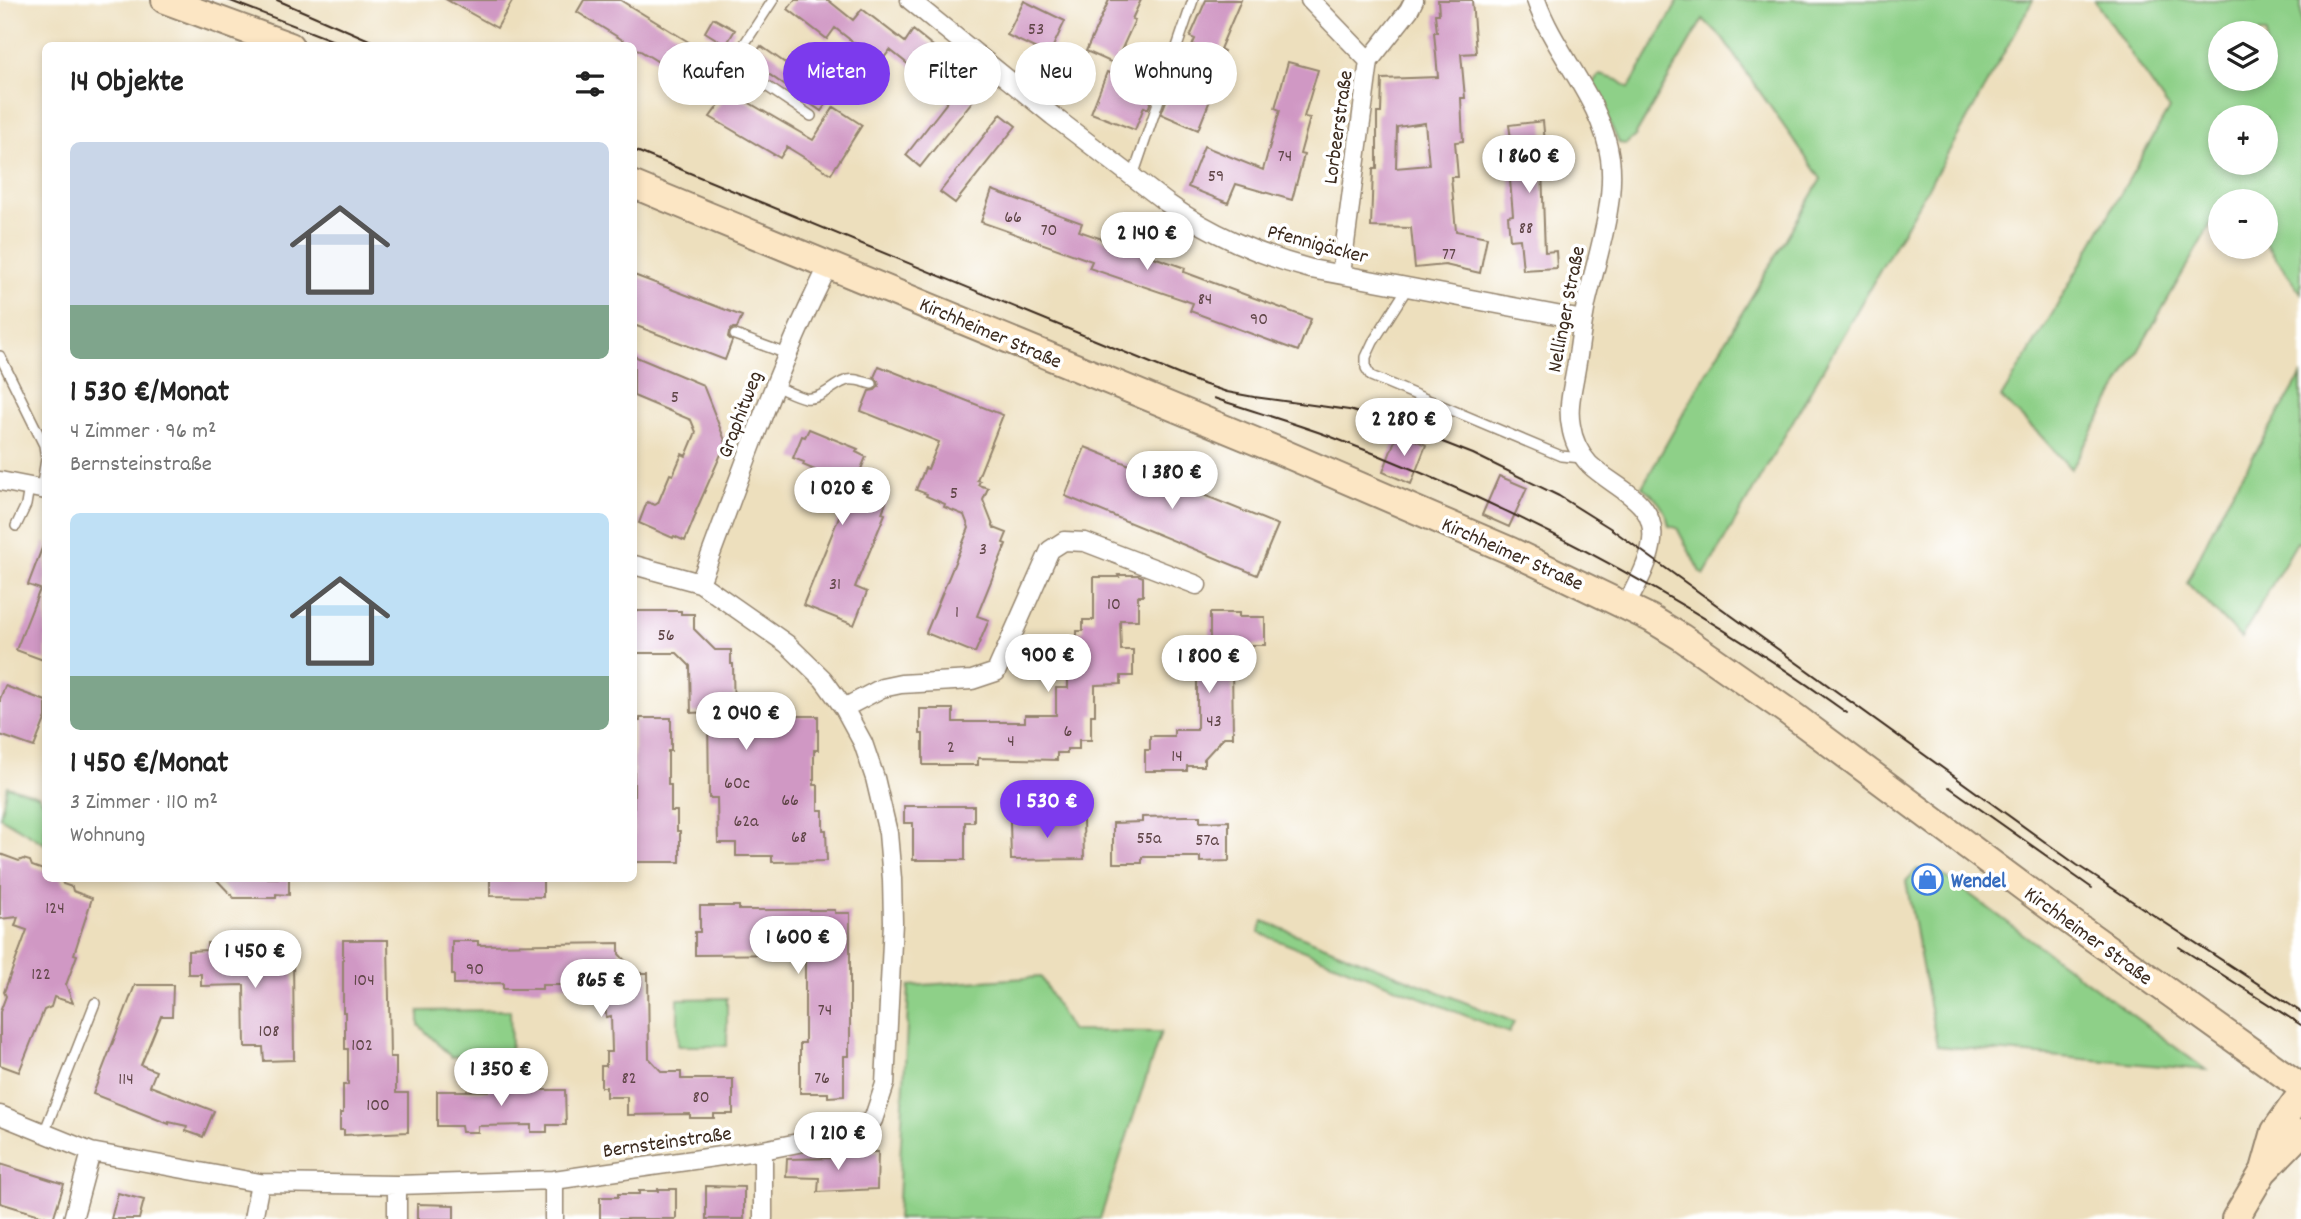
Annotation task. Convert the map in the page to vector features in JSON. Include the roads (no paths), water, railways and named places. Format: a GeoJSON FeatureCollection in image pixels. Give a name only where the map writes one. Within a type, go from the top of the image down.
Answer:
{"type":"FeatureCollection","features":[{"type":"Feature","properties":{"kind":"main road"},"geometry":{"type":"LineString","coordinates":[[165,0],[279,42]]}},
{"type":"Feature","properties":{"kind":"main road","name":"Kirchheimer Straße"},"geometry":{"type":"LineString","coordinates":[[637,187],[1279,451],[1511,551],[1626,606],[1681,637],[1787,711],[2046,904],[2301,1087]]}},
{"type":"Feature","properties":{"kind":"main road"},"geometry":{"type":"LineString","coordinates":[[2263,1172],[2275,1131],[2301,1094]]}},
{"type":"Feature","properties":{"kind":"main road"},"geometry":{"type":"LineString","coordinates":[[2235,1219],[2263,1172],[2301,1133]]}},
{"type":"Feature","properties":{"kind":"main road"},"geometry":{"type":"LineString","coordinates":[[2263,1172],[2301,1153]]}},
{"type":"Feature","properties":{"kind":"street","name":"Pfennigäcker"},"geometry":{"type":"LineString","coordinates":[[910,0],[1053,116],[1182,214],[1231,240],[1287,262],[1583,320]]}},
{"type":"Feature","properties":{"kind":"street"},"geometry":{"type":"LineString","coordinates":[[1310,0],[1369,61]]}},
{"type":"Feature","properties":{"kind":"street","name":"Lorbeerstraße"},"geometry":{"type":"LineString","coordinates":[[1342,274],[1369,61],[1414,0]]}},
{"type":"Feature","properties":{"kind":"street","name":"Nellinger Straße"},"geometry":{"type":"LineString","coordinates":[[1536,0],[1596,113],[1605,135],[1610,160],[1610,182],[1601,241],[1583,320],[1569,413],[1573,436],[1584,458],[1638,502],[1652,524],[1653,537],[1649,556],[1626,606]]}},
{"type":"Feature","properties":{"kind":"street","name":"Graphitweg"},"geometry":{"type":"LineString","coordinates":[[700,583],[774,386],[829,265]]}},
{"type":"Feature","properties":{"kind":"street"},"geometry":{"type":"LineString","coordinates":[[0,481],[39,489]]}},
{"type":"Feature","properties":{"kind":"street"},"geometry":{"type":"LineString","coordinates":[[844,708],[882,688],[972,680],[996,672],[1050,551],[1064,541],[1085,542],[1197,585]]}},
{"type":"Feature","properties":{"kind":"street","name":"Bernsteinstraße"},"geometry":{"type":"LineString","coordinates":[[0,1115],[91,1152],[260,1183],[397,1185],[554,1180],[764,1150],[838,1135],[873,1120],[885,1084],[893,922],[888,833],[875,778],[863,743],[844,708],[823,679],[787,644],[700,583],[637,566]]}},
{"type":"Feature","properties":{"kind":"street"},"geometry":{"type":"LineString","coordinates":[[763,1219],[764,1150]]}},
{"type":"Feature","properties":{"kind":"street"},"geometry":{"type":"LineString","coordinates":[[73,1219],[91,1152]]}},
{"type":"Feature","properties":{"kind":"street"},"geometry":{"type":"LineString","coordinates":[[554,1180],[554,1219]]}},
{"type":"Feature","properties":{"kind":"street"},"geometry":{"type":"LineString","coordinates":[[253,1219],[260,1183]]}},
{"type":"Feature","properties":{"kind":"street"},"geometry":{"type":"LineString","coordinates":[[397,1185],[397,1219]]}},
{"type":"Feature","properties":{"kind":"lane"},"geometry":{"type":"LineString","coordinates":[[773,0],[732,63],[811,116]]}},
{"type":"Feature","properties":{"kind":"lane"},"geometry":{"type":"LineString","coordinates":[[1133,176],[1193,0]]}},
{"type":"Feature","properties":{"kind":"lane"},"geometry":{"type":"LineString","coordinates":[[1408,287],[1368,352],[1366,368],[1370,376],[1561,456],[1584,458]]}},
{"type":"Feature","properties":{"kind":"lane"},"geometry":{"type":"LineString","coordinates":[[735,335],[787,354]]}},
{"type":"Feature","properties":{"kind":"lane"},"geometry":{"type":"LineString","coordinates":[[0,356],[42,441]]}},
{"type":"Feature","properties":{"kind":"lane"},"geometry":{"type":"LineString","coordinates":[[774,386],[804,398],[823,394],[846,380],[872,384]]}},
{"type":"Feature","properties":{"kind":"lane"},"geometry":{"type":"LineString","coordinates":[[16,526],[26,505],[39,489]]}},
{"type":"Feature","properties":{"kind":"lane"},"geometry":{"type":"LineString","coordinates":[[44,1133],[96,1003]]}},
{"type":"Feature","properties":{"kind":"tram line"},"geometry":{"type":"LineString","coordinates":[[228,0],[337,42]]}},
{"type":"Feature","properties":{"kind":"tram line"},"geometry":{"type":"LineString","coordinates":[[277,0],[374,42]]}},
{"type":"Feature","properties":{"kind":"tram line"},"geometry":{"type":"LineString","coordinates":[[637,151],[1197,382],[1254,397],[1349,410],[1399,425],[1473,454],[1559,496],[1610,528],[2077,865],[2301,1012]]}},
{"type":"Feature","properties":{"kind":"tram line"},"geometry":{"type":"LineString","coordinates":[[1214,398],[1315,431],[1398,463],[1532,524],[1662,593],[1787,671],[1847,713]]}},
{"type":"Feature","properties":{"kind":"tram line"},"geometry":{"type":"LineString","coordinates":[[1949,787],[2092,888]]}},
{"type":"Feature","properties":{"kind":"tram line"},"geometry":{"type":"LineString","coordinates":[[2179,947],[2301,1025]]}},
{"type":"Feature","properties":{"kind":"place","name":"Wendel"},"geometry":{"type":"Point","coordinates":[1928,880]}}]}
